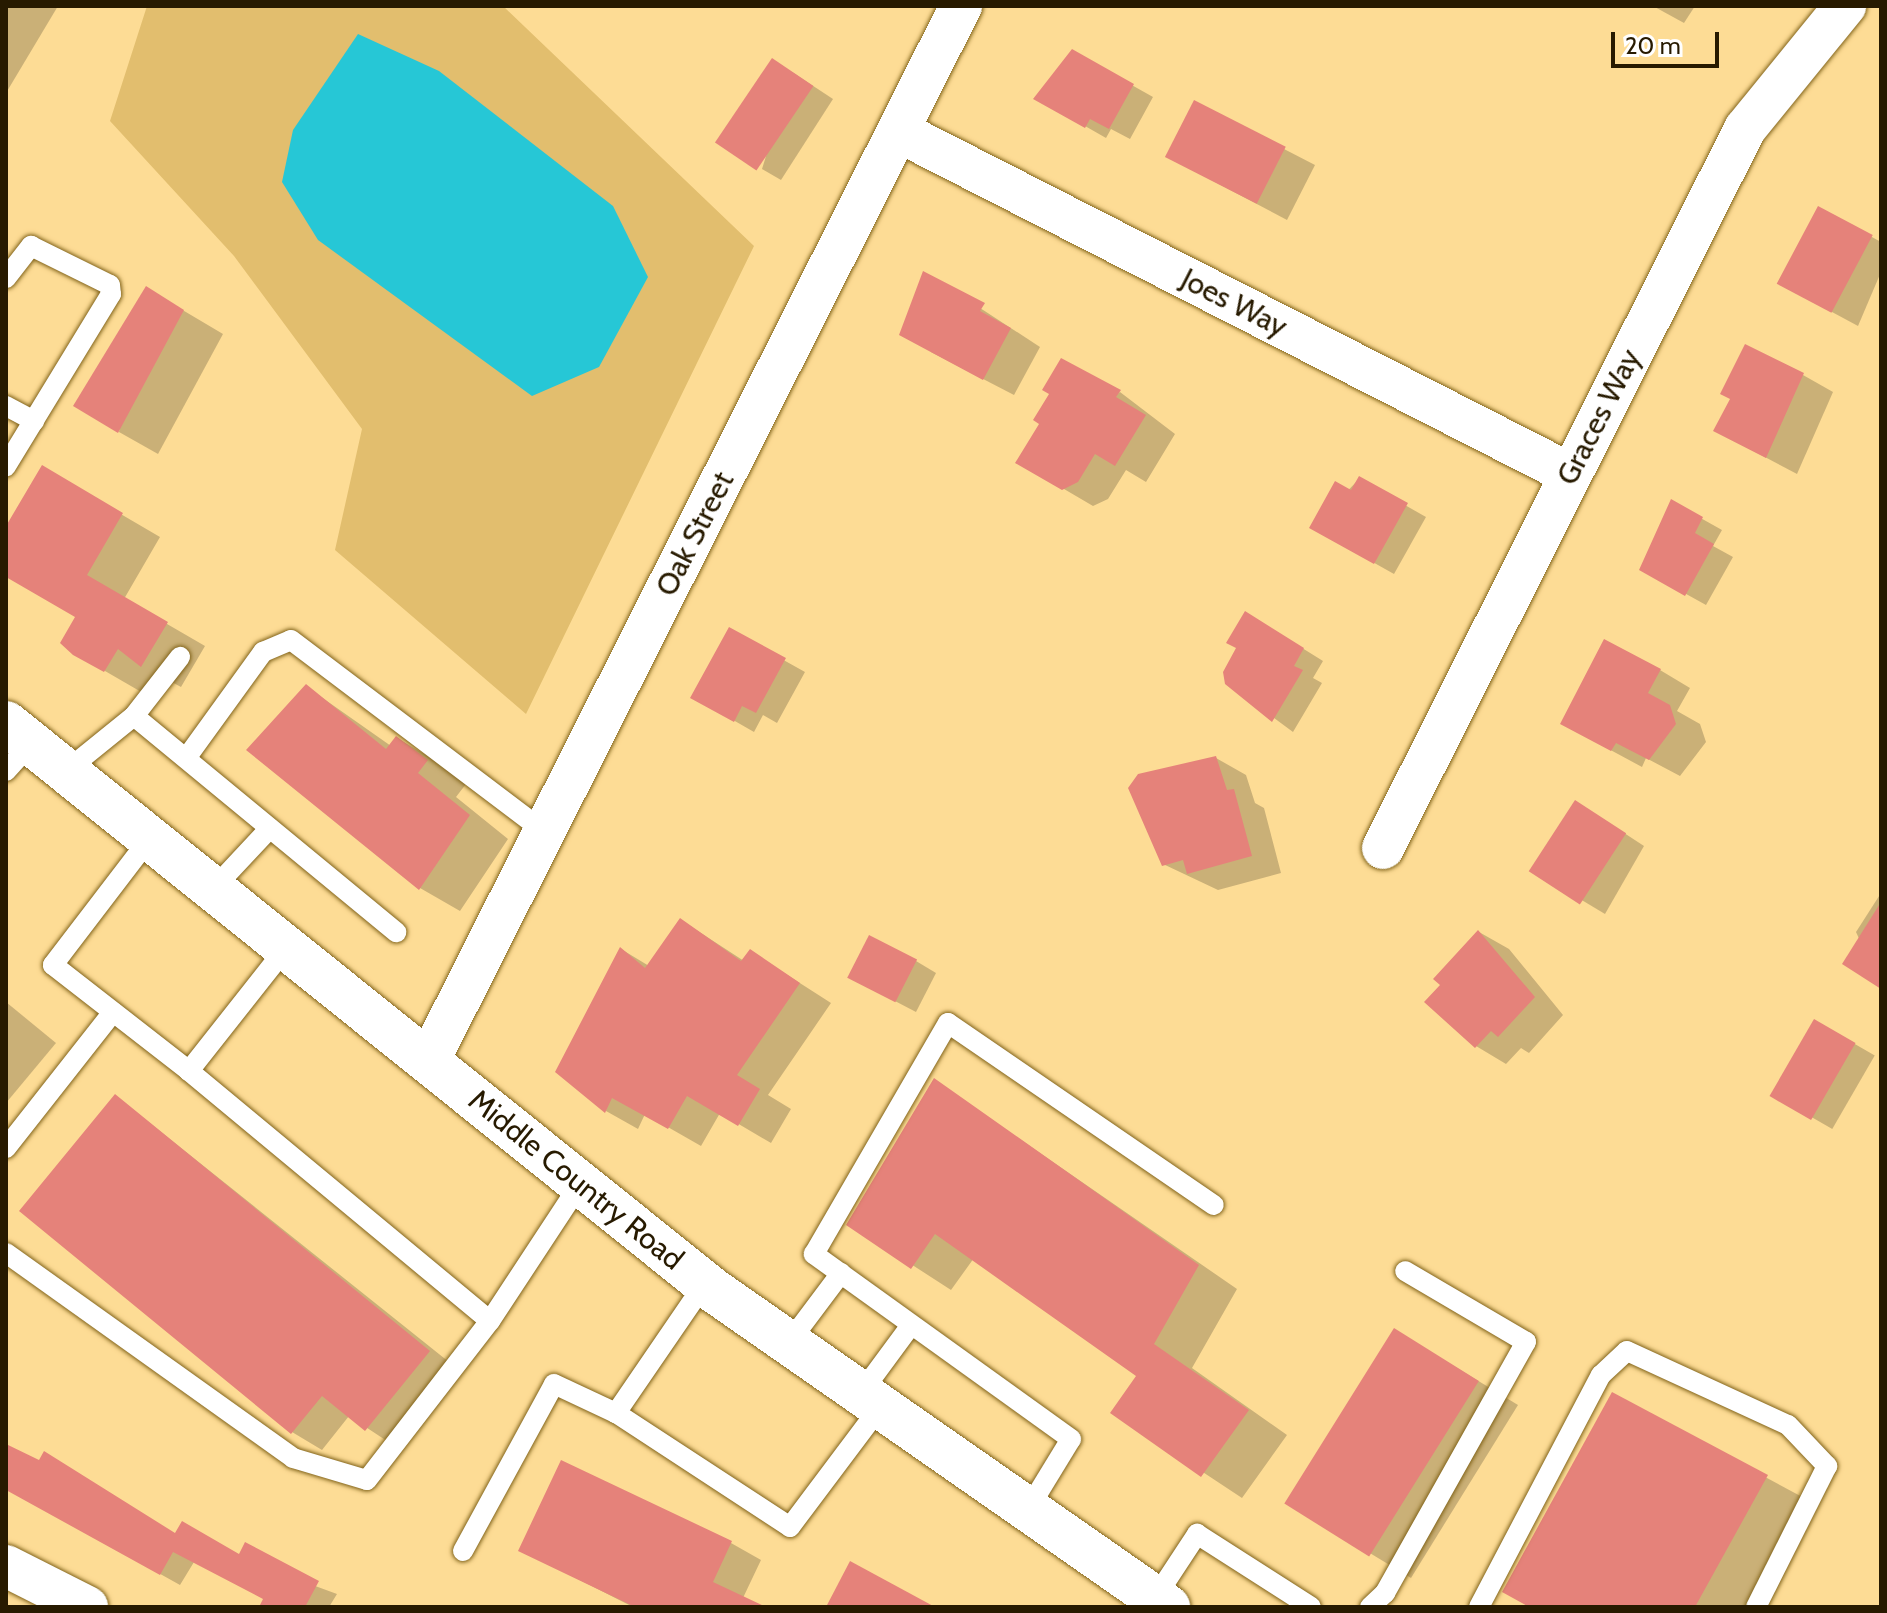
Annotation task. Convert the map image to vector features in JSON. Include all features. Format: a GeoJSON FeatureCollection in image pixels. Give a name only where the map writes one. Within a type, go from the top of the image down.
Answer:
{"type":"FeatureCollection","features":[{"type":"Feature","properties":{"kind":"main road","name":"Middle Country Road"},"geometry":{"type":"LineString","coordinates":[[14,746],[66,771],[580,1184],[787,1345],[1162,1603]]}},
{"type":"Feature","properties":{"kind":"street","name":"Oak Street"},"geometry":{"type":"LineString","coordinates":[[428,1062],[961,6]]}},
{"type":"Feature","properties":{"kind":"street","name":"Graces Way"},"geometry":{"type":"LineString","coordinates":[[1383,848],[1745,129],[1845,6]]}},
{"type":"Feature","properties":{"kind":"street","name":"Joes Way"},"geometry":{"type":"LineString","coordinates":[[898,131],[1570,474]]}},
{"type":"Feature","properties":{"kind":"street"},"geometry":{"type":"LineString","coordinates":[[6,1566],[83,1606]]}},
{"type":"Feature","properties":{"kind":"lane"},"geometry":{"type":"LineString","coordinates":[[6,278],[31,246],[110,285],[6,466]]}},
{"type":"Feature","properties":{"kind":"lane"},"geometry":{"type":"LineString","coordinates":[[6,406],[34,421]]}},
{"type":"Feature","properties":{"kind":"lane"},"geometry":{"type":"LineString","coordinates":[[187,757],[263,652],[273,642],[291,640],[544,831]]}},
{"type":"Feature","properties":{"kind":"lane"},"geometry":{"type":"LineString","coordinates":[[66,771],[134,716],[180,657]]}},
{"type":"Feature","properties":{"kind":"lane"},"geometry":{"type":"LineString","coordinates":[[134,716],[396,932]]}},
{"type":"Feature","properties":{"kind":"lane"},"geometry":{"type":"LineString","coordinates":[[213,889],[270,828]]}},
{"type":"Feature","properties":{"kind":"lane"},"geometry":{"type":"LineString","coordinates":[[150,838],[53,965],[189,1071],[490,1321]]}},
{"type":"Feature","properties":{"kind":"lane"},"geometry":{"type":"LineString","coordinates":[[189,1071],[286,948]]}},
{"type":"Feature","properties":{"kind":"lane"},"geometry":{"type":"LineString","coordinates":[[6,1148],[113,1012]]}},
{"type":"Feature","properties":{"kind":"lane"},"geometry":{"type":"LineString","coordinates":[[1027,1511],[1071,1439],[814,1254],[948,1023],[1214,1205]]}},
{"type":"Feature","properties":{"kind":"lane"},"geometry":{"type":"LineString","coordinates":[[6,1253],[293,1458],[367,1480],[490,1321],[580,1184]]}},
{"type":"Feature","properties":{"kind":"lane"},"geometry":{"type":"LineString","coordinates":[[1370,1607],[1385,1593],[1526,1342],[1405,1271]]}},
{"type":"Feature","properties":{"kind":"lane"},"geometry":{"type":"LineString","coordinates":[[787,1345],[841,1273]]}},
{"type":"Feature","properties":{"kind":"lane"},"geometry":{"type":"LineString","coordinates":[[616,1413],[705,1283]]}},
{"type":"Feature","properties":{"kind":"lane"},"geometry":{"type":"LineString","coordinates":[[463,1551],[554,1384],[616,1413],[790,1527],[868,1403],[911,1325]]}},
{"type":"Feature","properties":{"kind":"lane"},"geometry":{"type":"LineString","coordinates":[[1479,1607],[1601,1375],[1627,1351],[1788,1425],[1827,1466],[1756,1607]]}},
{"type":"Feature","properties":{"kind":"lane"},"geometry":{"type":"LineString","coordinates":[[1162,1603],[1197,1534],[1311,1607]]}},
{"type":"Feature","properties":{"kind":"shaded area"},"geometry":{"type":"Polygon","coordinates":[[[147,6],[503,6],[754,246],[526,714],[335,550],[362,429],[234,256],[110,121],[147,6]]]}},
{"type":"Feature","properties":{"kind":"water"},"geometry":{"type":"Polygon","coordinates":[[[358,34],[439,71],[613,206],[648,277],[599,367],[532,396],[318,240],[282,182],[293,130],[358,34]]]}},
{"type":"Feature","properties":{"kind":"building"},"geometry":{"type":"Polygon","coordinates":[[[1072,49],[1134,84],[1109,129],[1090,119],[1085,128],[1033,99],[1072,49]]]}},
{"type":"Feature","properties":{"kind":"building"},"geometry":{"type":"Polygon","coordinates":[[[772,58],[813,86],[756,171],[715,143],[772,58]]]}},
{"type":"Feature","properties":{"kind":"building"},"geometry":{"type":"Polygon","coordinates":[[[1194,100],[1286,147],[1257,204],[1165,157],[1194,100]]]}},
{"type":"Feature","properties":{"kind":"building"},"geometry":{"type":"Polygon","coordinates":[[[1818,206],[1873,235],[1831,313],[1777,284],[1818,206]]]}},
{"type":"Feature","properties":{"kind":"building"},"geometry":{"type":"Polygon","coordinates":[[[923,271],[985,303],[980,311],[1011,328],[983,380],[899,335],[923,271]]]}},
{"type":"Feature","properties":{"kind":"building"},"geometry":{"type":"Polygon","coordinates":[[[146,286],[184,310],[118,433],[73,406],[146,286]]]}},
{"type":"Feature","properties":{"kind":"building"},"geometry":{"type":"Polygon","coordinates":[[[1745,344],[1804,373],[1766,458],[1713,431],[1730,399],[1720,394],[1745,344]]]}},
{"type":"Feature","properties":{"kind":"building"},"geometry":{"type":"Polygon","coordinates":[[[1061,358],[1121,390],[1116,397],[1146,415],[1115,466],[1095,454],[1078,482],[1062,490],[1015,463],[1039,424],[1033,420],[1049,394],[1042,390],[1061,358]]]}},
{"type":"Feature","properties":{"kind":"building"},"geometry":{"type":"Polygon","coordinates":[[[42,465],[123,513],[87,575],[168,622],[141,667],[118,649],[104,672],[73,655],[60,643],[75,617],[6,577],[6,526],[42,465]]]}},
{"type":"Feature","properties":{"kind":"building"},"geometry":{"type":"Polygon","coordinates":[[[1359,476],[1408,503],[1374,564],[1309,528],[1335,481],[1351,490],[1359,476]]]}},
{"type":"Feature","properties":{"kind":"building"},"geometry":{"type":"Polygon","coordinates":[[[1671,499],[1703,517],[1695,533],[1714,544],[1685,596],[1639,570],[1671,499]]]}},
{"type":"Feature","properties":{"kind":"building"},"geometry":{"type":"Polygon","coordinates":[[[1245,611],[1304,648],[1294,666],[1303,670],[1272,722],[1225,684],[1223,672],[1236,648],[1226,643],[1245,611]]]}},
{"type":"Feature","properties":{"kind":"building"},"geometry":{"type":"Polygon","coordinates":[[[729,627],[786,658],[756,713],[742,706],[734,722],[690,698],[729,627]]]}},
{"type":"Feature","properties":{"kind":"building"},"geometry":{"type":"Polygon","coordinates":[[[1604,639],[1661,669],[1648,693],[1670,705],[1676,724],[1649,760],[1616,743],[1611,751],[1560,724],[1604,639]]]}},
{"type":"Feature","properties":{"kind":"building"},"geometry":{"type":"Polygon","coordinates":[[[306,684],[386,749],[396,736],[428,760],[418,773],[470,815],[419,890],[246,750],[306,684]]]}},
{"type":"Feature","properties":{"kind":"building"},"geometry":{"type":"Polygon","coordinates":[[[1216,756],[1227,790],[1234,789],[1252,856],[1187,874],[1183,860],[1162,866],[1128,788],[1138,774],[1216,756]]]}},
{"type":"Feature","properties":{"kind":"building"},"geometry":{"type":"Polygon","coordinates":[[[1575,800],[1626,833],[1580,905],[1529,871],[1575,800]]]}},
{"type":"Feature","properties":{"kind":"building"},"geometry":{"type":"Polygon","coordinates":[[[1881,902],[1881,989],[1842,964],[1881,902]]]}},
{"type":"Feature","properties":{"kind":"building"},"geometry":{"type":"Polygon","coordinates":[[[680,918],[741,961],[750,949],[800,983],[737,1075],[760,1089],[738,1126],[687,1096],[668,1129],[612,1098],[605,1113],[555,1072],[620,947],[645,968],[680,918]]]}},
{"type":"Feature","properties":{"kind":"building"},"geometry":{"type":"Polygon","coordinates":[[[1478,930],[1535,997],[1498,1037],[1491,1031],[1475,1048],[1424,1002],[1440,985],[1433,979],[1478,930]]]}},
{"type":"Feature","properties":{"kind":"building"},"geometry":{"type":"Polygon","coordinates":[[[869,935],[917,960],[895,1002],[847,978],[869,935]]]}},
{"type":"Feature","properties":{"kind":"building"},"geometry":{"type":"Polygon","coordinates":[[[1814,1019],[1856,1043],[1811,1120],[1770,1096],[1814,1019]]]}},
{"type":"Feature","properties":{"kind":"building"},"geometry":{"type":"Polygon","coordinates":[[[934,1078],[1199,1265],[1154,1344],[1249,1410],[1201,1477],[1110,1413],[1136,1376],[935,1234],[911,1269],[846,1225],[934,1078]]]}},
{"type":"Feature","properties":{"kind":"building"},"geometry":{"type":"Polygon","coordinates":[[[115,1094],[430,1351],[365,1431],[322,1396],[291,1434],[19,1211],[115,1094]]]}},
{"type":"Feature","properties":{"kind":"building"},"geometry":{"type":"Polygon","coordinates":[[[1394,1328],[1479,1381],[1369,1557],[1284,1504],[1394,1328]]]}},
{"type":"Feature","properties":{"kind":"building"},"geometry":{"type":"Polygon","coordinates":[[[1612,1392],[1768,1475],[1695,1607],[1529,1607],[1502,1592],[1612,1392]]]}},
{"type":"Feature","properties":{"kind":"building"},"geometry":{"type":"Polygon","coordinates":[[[6,1444],[39,1460],[44,1451],[175,1533],[182,1521],[239,1554],[245,1542],[319,1581],[305,1607],[259,1607],[263,1599],[173,1552],[160,1575],[6,1490],[6,1444]]]}},
{"type":"Feature","properties":{"kind":"building"},"geometry":{"type":"Polygon","coordinates":[[[561,1460],[732,1541],[713,1582],[766,1607],[635,1607],[518,1551],[561,1460]]]}},
{"type":"Feature","properties":{"kind":"building"},"geometry":{"type":"Polygon","coordinates":[[[850,1561],[935,1607],[826,1607],[850,1561]]]}}]}
